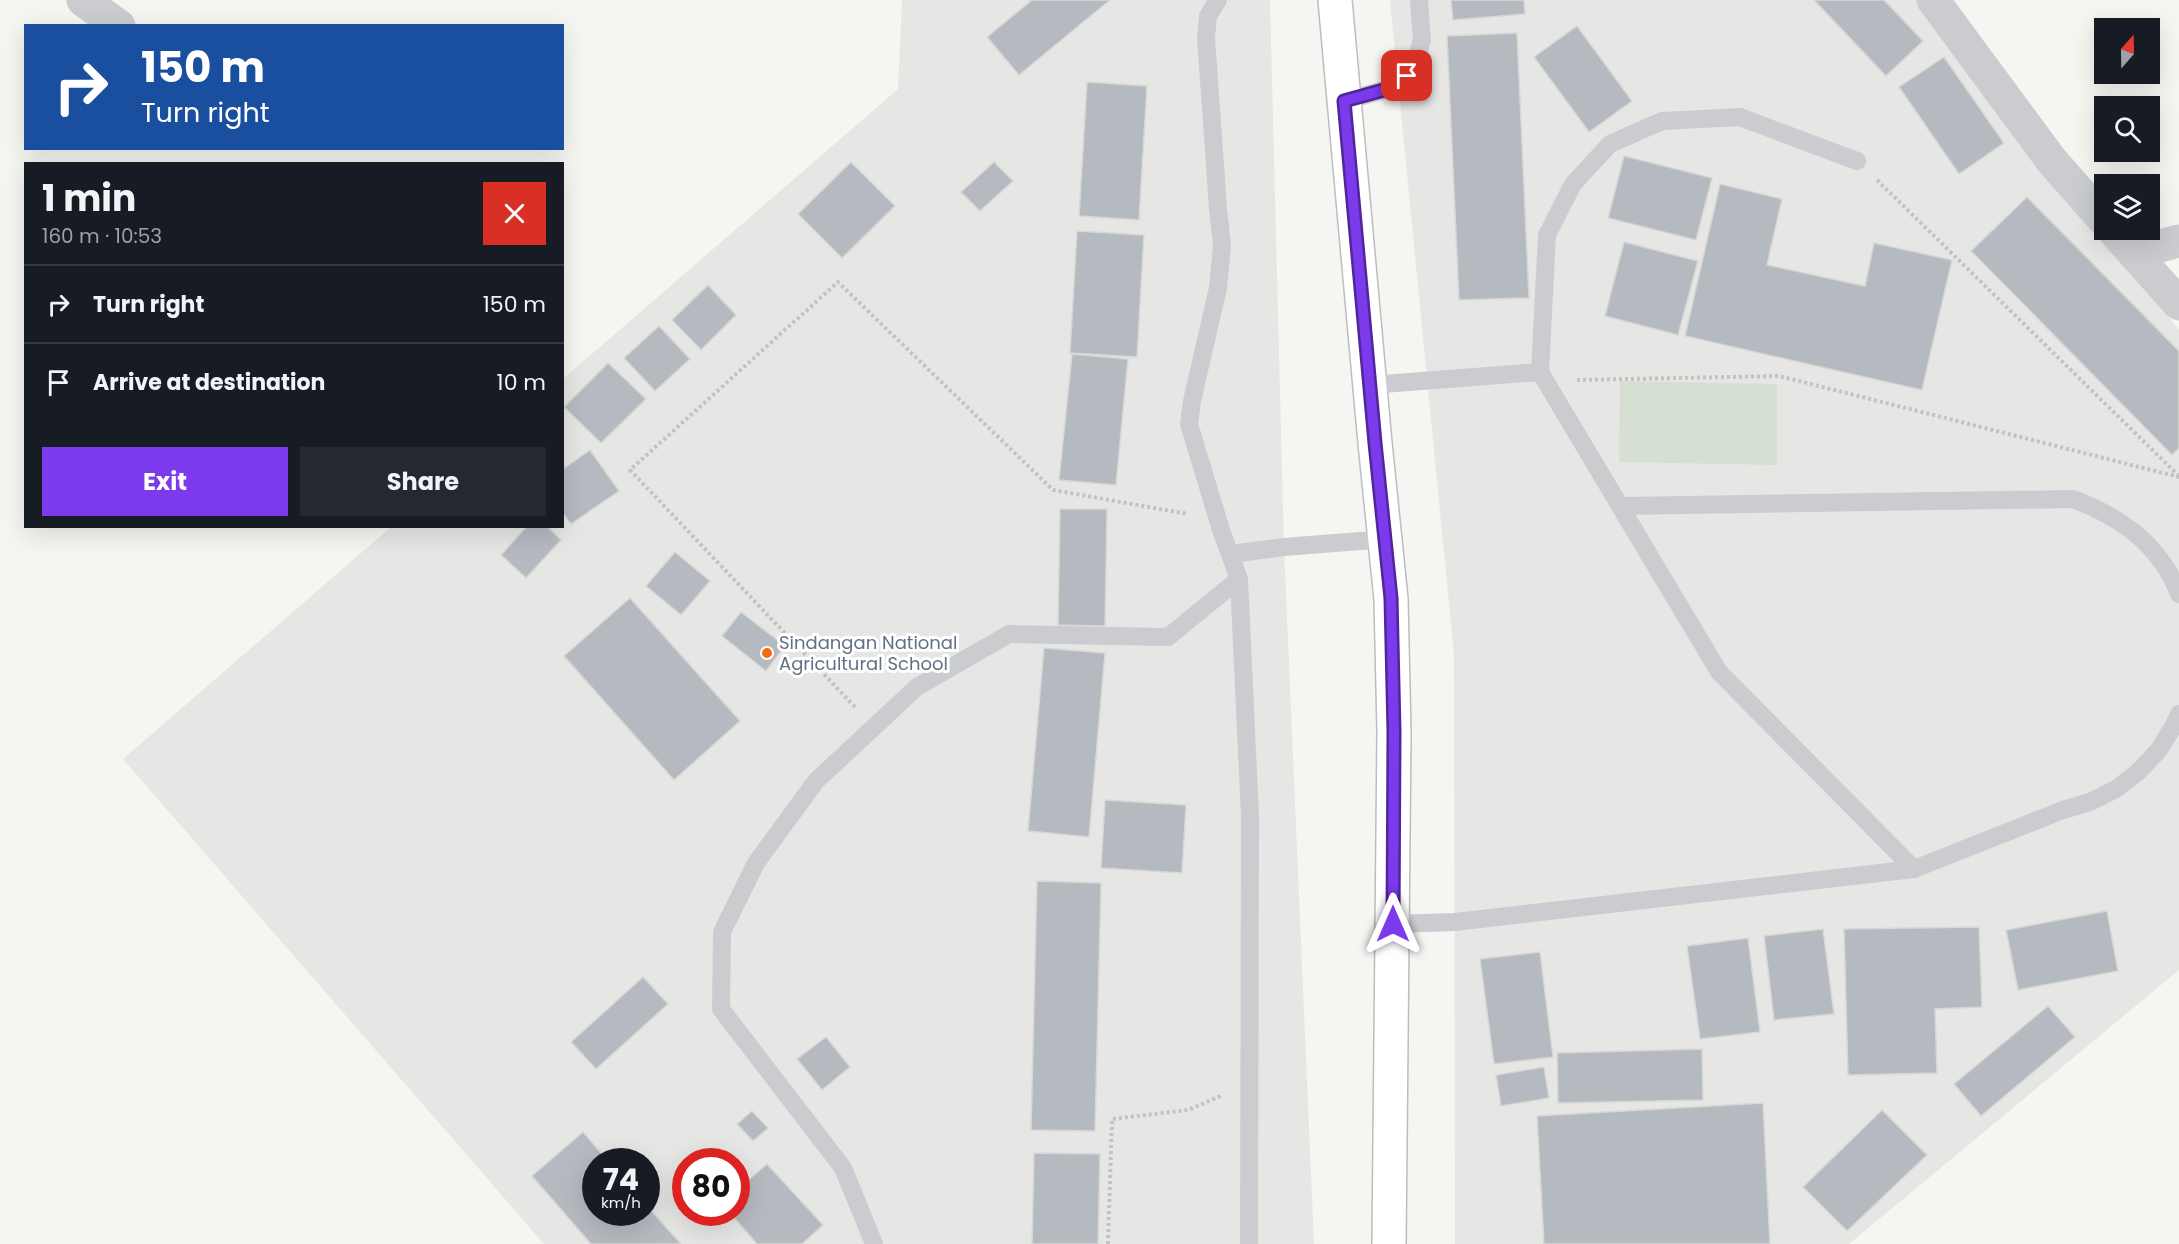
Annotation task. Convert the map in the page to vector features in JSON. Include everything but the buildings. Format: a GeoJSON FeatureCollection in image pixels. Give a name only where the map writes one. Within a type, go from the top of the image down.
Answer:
{"type":"FeatureCollection","features":[{"type":"Feature","properties":{"kind":"highway"},"geometry":{"type":"LineString","coordinates":[[1335,0],[1393,635],[1393,924],[1389,1244]]}},
{"type":"Feature","properties":{"kind":"street"},"geometry":{"type":"LineString","coordinates":[[83,0],[116,24]]}},
{"type":"Feature","properties":{"kind":"street"},"geometry":{"type":"LineString","coordinates":[[1933,0],[2052,161],[2094,209]]}},
{"type":"Feature","properties":{"kind":"street"},"geometry":{"type":"LineString","coordinates":[[2124,241],[2179,241]]}},
{"type":"Feature","properties":{"kind":"street"},"geometry":{"type":"LineString","coordinates":[[2124,241],[2179,304]]}},
{"type":"Feature","properties":{"kind":"lane"},"geometry":{"type":"LineString","coordinates":[[1218,0],[1208,15],[1206,38],[1222,246],[1218,288],[1192,401],[1190,424],[1218,519],[1239,579],[1250,816],[1249,1244]]}},
{"type":"Feature","properties":{"kind":"lane"},"geometry":{"type":"LineString","coordinates":[[1344,101],[1398,86],[1414,67],[1422,40],[1419,0]]}},
{"type":"Feature","properties":{"kind":"lane"},"geometry":{"type":"LineString","coordinates":[[1857,161],[1740,117],[1662,121],[1610,144],[1574,184],[1547,235],[1543,376],[1719,672],[1914,869]]}},
{"type":"Feature","properties":{"kind":"lane"},"geometry":{"type":"LineString","coordinates":[[1370,385],[1543,376]]}},
{"type":"Feature","properties":{"kind":"lane"},"geometry":{"type":"LineString","coordinates":[[1621,506],[2073,499],[2100,509],[2124,524],[2146,542],[2164,565],[2179,594]]}},
{"type":"Feature","properties":{"kind":"lane"},"geometry":{"type":"LineString","coordinates":[[1231,554],[1284,547],[1386,539]]}},
{"type":"Feature","properties":{"kind":"lane"},"geometry":{"type":"LineString","coordinates":[[874,1244],[843,1168],[721,1009],[722,932],[756,863],[816,781],[918,687],[1008,634],[1168,637],[1239,579]]}},
{"type":"Feature","properties":{"kind":"lane"},"geometry":{"type":"LineString","coordinates":[[1393,924],[1455,922],[1914,869],[2063,810],[2090,802],[2116,789],[2138,772],[2158,751],[2179,714]]}},
{"type":"Feature","properties":{"kind":"path"},"geometry":{"type":"LineString","coordinates":[[1857,161],[2179,477]]}},
{"type":"Feature","properties":{"kind":"path"},"geometry":{"type":"LineString","coordinates":[[874,727],[630,470],[838,282],[1053,490],[1218,519]]}},
{"type":"Feature","properties":{"kind":"path"},"geometry":{"type":"LineString","coordinates":[[1543,376],[1779,376],[2179,477]]}},
{"type":"Feature","properties":{"kind":"path"},"geometry":{"type":"LineString","coordinates":[[1108,1244],[1112,1119],[1188,1110],[1249,1085]]}},
{"type":"Feature","properties":{"kind":"shaded area","name":"Sindangan National Agricultural School"},"geometry":{"type":"Polygon","coordinates":[[[902,0],[1270,0],[1284,547],[1314,1244],[544,1244],[123,759],[390,528],[564,528],[564,378],[898,89],[902,0]]]}},
{"type":"Feature","properties":{"kind":"shaded area"},"geometry":{"type":"Polygon","coordinates":[[[1390,0],[1919,0],[2094,222],[2094,240],[2108,240],[2179,330],[2179,970],[1849,1244],[1455,1244],[1454,655],[1390,0]]]}},
{"type":"Feature","properties":{"kind":"shaded area"},"geometry":{"type":"Polygon","coordinates":[[[1620,381],[1777,384],[1777,465],[1619,462],[1620,381]]]}},
{"type":"Feature","properties":{"kind":"place","name":"Sindangan National Agricultural School"},"geometry":{"type":"Point","coordinates":[767,653]}},
{"type":"Feature","properties":{"kind":"route"},"geometry":{"type":"LineString","coordinates":[[1393,924],[1394,732],[1391,598],[1344,101],[1398,86],[1407,76]]}}]}
